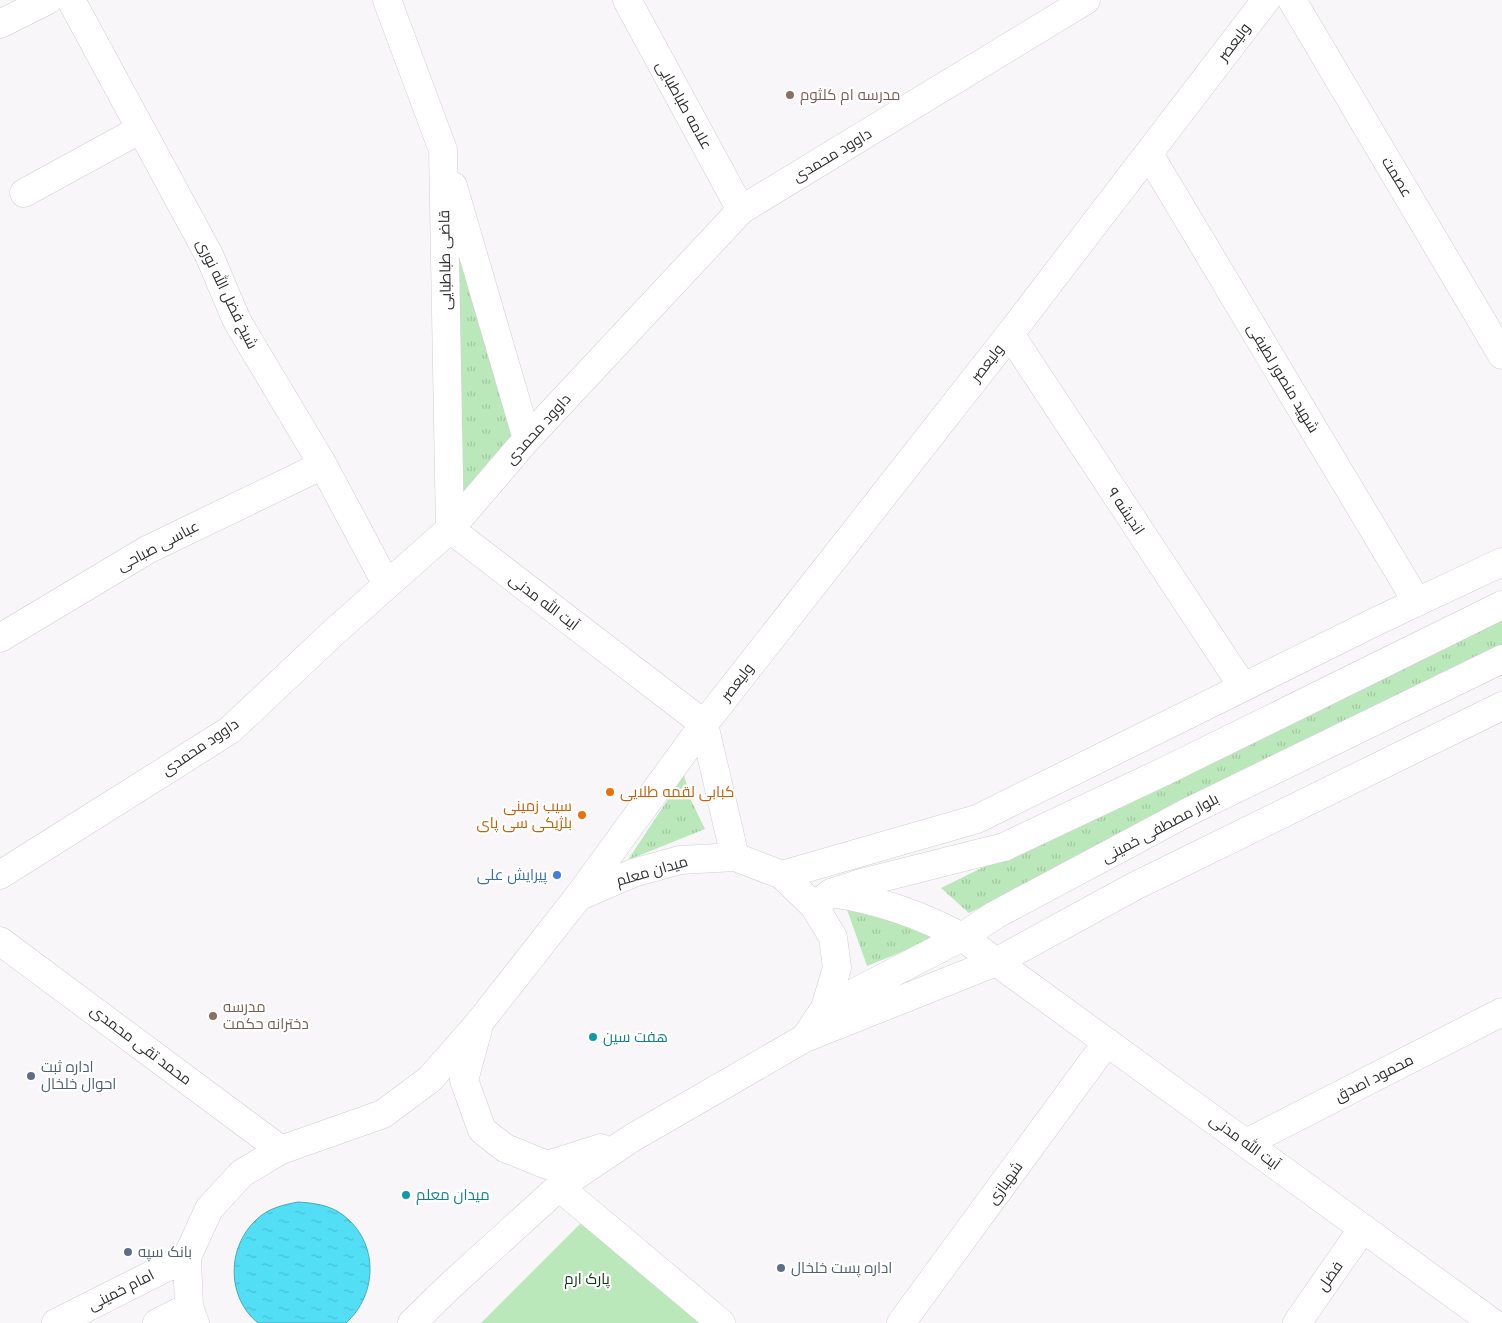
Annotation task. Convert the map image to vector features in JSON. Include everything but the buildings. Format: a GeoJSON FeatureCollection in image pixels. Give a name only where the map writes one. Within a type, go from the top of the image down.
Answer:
{"type":"FeatureCollection","features":[{"type":"Feature","properties":{"kind":"street"},"geometry":{"type":"LineString","coordinates":[[0,24],[48,0]]}},
{"type":"Feature","properties":{"kind":"street","name":"شیخ فضل الله نوری"},"geometry":{"type":"LineString","coordinates":[[71,0],[209,254],[237,321],[322,465],[385,582]]}},
{"type":"Feature","properties":{"kind":"street","name":"قاضی طباطبایی"},"geometry":{"type":"LineString","coordinates":[[387,0],[443,150],[450,529]]}},
{"type":"Feature","properties":{"kind":"street","name":"علامه طباطبایی"},"geometry":{"type":"LineString","coordinates":[[627,0],[742,210]]}},
{"type":"Feature","properties":{"kind":"street","name":"داوود محمدی"},"geometry":{"type":"LineString","coordinates":[[0,874],[230,730],[385,582],[450,529],[527,439],[742,210],[1086,0]]}},
{"type":"Feature","properties":{"kind":"street","name":"ولیعصر"},"geometry":{"type":"LineString","coordinates":[[578,897],[704,724],[1010,334],[1266,0]]}},
{"type":"Feature","properties":{"kind":"street","name":"عصمت"},"geometry":{"type":"LineString","coordinates":[[1292,0],[1502,354]]}},
{"type":"Feature","properties":{"kind":"street"},"geometry":{"type":"LineString","coordinates":[[24,193],[140,129]]}},
{"type":"Feature","properties":{"kind":"street"},"geometry":{"type":"LineString","coordinates":[[443,150],[527,439]]}},
{"type":"Feature","properties":{"kind":"street","name":"شهید منصور لطیفی"},"geometry":{"type":"LineString","coordinates":[[1148,154],[1417,602]]}},
{"type":"Feature","properties":{"kind":"street","name":"اندیشه ۹"},"geometry":{"type":"LineString","coordinates":[[1010,334],[1243,687]]}},
{"type":"Feature","properties":{"kind":"street","name":"عباسی صباحی"},"geometry":{"type":"LineString","coordinates":[[0,638],[147,550],[322,465]]}},
{"type":"Feature","properties":{"kind":"street","name":"آیت الله مدنی"},"geometry":{"type":"LineString","coordinates":[[450,529],[704,724]]}},
{"type":"Feature","properties":{"kind":"street"},"geometry":{"type":"LineString","coordinates":[[782,875],[977,819],[1243,687],[1502,562]]}},
{"type":"Feature","properties":{"kind":"street"},"geometry":{"type":"LineString","coordinates":[[823,899],[861,883],[1004,847],[1165,772],[1502,604]]}},
{"type":"Feature","properties":{"kind":"street","name":"بلوار مصطفی خمینی"},"geometry":{"type":"LineString","coordinates":[[825,1008],[962,937],[995,915],[1186,813],[1502,659]]}},
{"type":"Feature","properties":{"kind":"street"},"geometry":{"type":"LineString","coordinates":[[805,1038],[996,962],[1135,886],[1502,706]]}},
{"type":"Feature","properties":{"kind":"street"},"geometry":{"type":"LineString","coordinates":[[704,724],[735,857]]}},
{"type":"Feature","properties":{"kind":"street","name":"میدان معلم"},"geometry":{"type":"LineString","coordinates":[[192,1315],[187,1256],[209,1209],[242,1172],[281,1150],[384,1114],[430,1080],[479,1023],[578,897],[633,874],[680,860],[735,857],[782,875],[823,899],[833,937],[837,968],[825,1008],[805,1038],[632,1138],[559,1187],[412,1323]]}},
{"type":"Feature","properties":{"kind":"street","name":"آیت‌ الله مدنی"},"geometry":{"type":"LineString","coordinates":[[823,899],[871,899],[920,916],[962,937],[1493,1323]]}},
{"type":"Feature","properties":{"kind":"street","name":"محمد تقی محمدی"},"geometry":{"type":"LineString","coordinates":[[0,941],[281,1150]]}},
{"type":"Feature","properties":{"kind":"street","name":"محمود اصدق"},"geometry":{"type":"LineString","coordinates":[[1246,1143],[1502,1012]]}},
{"type":"Feature","properties":{"kind":"street"},"geometry":{"type":"LineString","coordinates":[[479,1023],[464,1080],[482,1130],[505,1148],[547,1165],[632,1138]]}},
{"type":"Feature","properties":{"kind":"street","name":"شهبازی"},"geometry":{"type":"LineString","coordinates":[[901,1323],[1107,1042]]}},
{"type":"Feature","properties":{"kind":"street"},"geometry":{"type":"LineString","coordinates":[[559,1187],[721,1323]]}},
{"type":"Feature","properties":{"kind":"street","name":"فضل"},"geometry":{"type":"LineString","coordinates":[[1296,1323],[1363,1228]]}},
{"type":"Feature","properties":{"kind":"street","name":"امام خمینی"},"geometry":{"type":"LineString","coordinates":[[56,1323],[187,1256]]}},
{"type":"Feature","properties":{"kind":"street"},"geometry":{"type":"LineString","coordinates":[[158,1323],[192,1315]]}},
{"type":"Feature","properties":{"kind":"street"},"geometry":{"type":"LineString","coordinates":[[1497,1323],[1502,1316]]}},
{"type":"Feature","properties":{"kind":"green space"},"geometry":{"type":"Polygon","coordinates":[[[454,215],[515,436],[459,498],[454,215]]]}},
{"type":"Feature","properties":{"kind":"green space"},"geometry":{"type":"Polygon","coordinates":[[[1502,611],[1502,650],[969,913],[941,888],[1502,611]]]}},
{"type":"Feature","properties":{"kind":"green space"},"geometry":{"type":"Polygon","coordinates":[[[684,775],[691,800],[705,829],[628,860],[684,775]]]}},
{"type":"Feature","properties":{"kind":"green space"},"geometry":{"type":"Polygon","coordinates":[[[845,904],[931,933],[929,941],[867,966],[845,904]]]}},
{"type":"Feature","properties":{"kind":"green space","name":"پارک ارم"},"geometry":{"type":"Polygon","coordinates":[[[585,1219],[706,1323],[481,1323],[585,1219]]]}},
{"type":"Feature","properties":{"kind":"water"},"geometry":{"type":"Polygon","coordinates":[[[298,1202],[322,1205],[333,1209],[355,1226],[363,1239],[368,1253],[369,1283],[357,1311],[346,1323],[258,1323],[240,1300],[234,1272],[235,1258],[246,1231],[256,1220],[271,1210],[298,1202]]]}},
{"type":"Feature","properties":{"kind":"place","name":"مدرسه ام کلثوم"},"geometry":{"type":"Point","coordinates":[790,95]}},
{"type":"Feature","properties":{"kind":"place","name":"کبابی لقمه طلایی"},"geometry":{"type":"Point","coordinates":[610,792]}},
{"type":"Feature","properties":{"kind":"place","name":"سیب زمینی بلژیکی سی پای"},"geometry":{"type":"Point","coordinates":[582,815]}},
{"type":"Feature","properties":{"kind":"place","name":"پیرایش علی"},"geometry":{"type":"Point","coordinates":[557,875]}},
{"type":"Feature","properties":{"kind":"place","name":"مدرسه دخترانه حکمت"},"geometry":{"type":"Point","coordinates":[213,1016]}},
{"type":"Feature","properties":{"kind":"place","name":"هفت سین"},"geometry":{"type":"Point","coordinates":[593,1037]}},
{"type":"Feature","properties":{"kind":"place","name":"اداره ثبت احوال خلخال"},"geometry":{"type":"Point","coordinates":[31,1076]}},
{"type":"Feature","properties":{"kind":"place","name":"میدان معلم"},"geometry":{"type":"Point","coordinates":[406,1195]}},
{"type":"Feature","properties":{"kind":"place","name":"بانک سپه"},"geometry":{"type":"Point","coordinates":[128,1252]}},
{"type":"Feature","properties":{"kind":"place","name":"اداره پست خلخال"},"geometry":{"type":"Point","coordinates":[781,1268]}}]}
